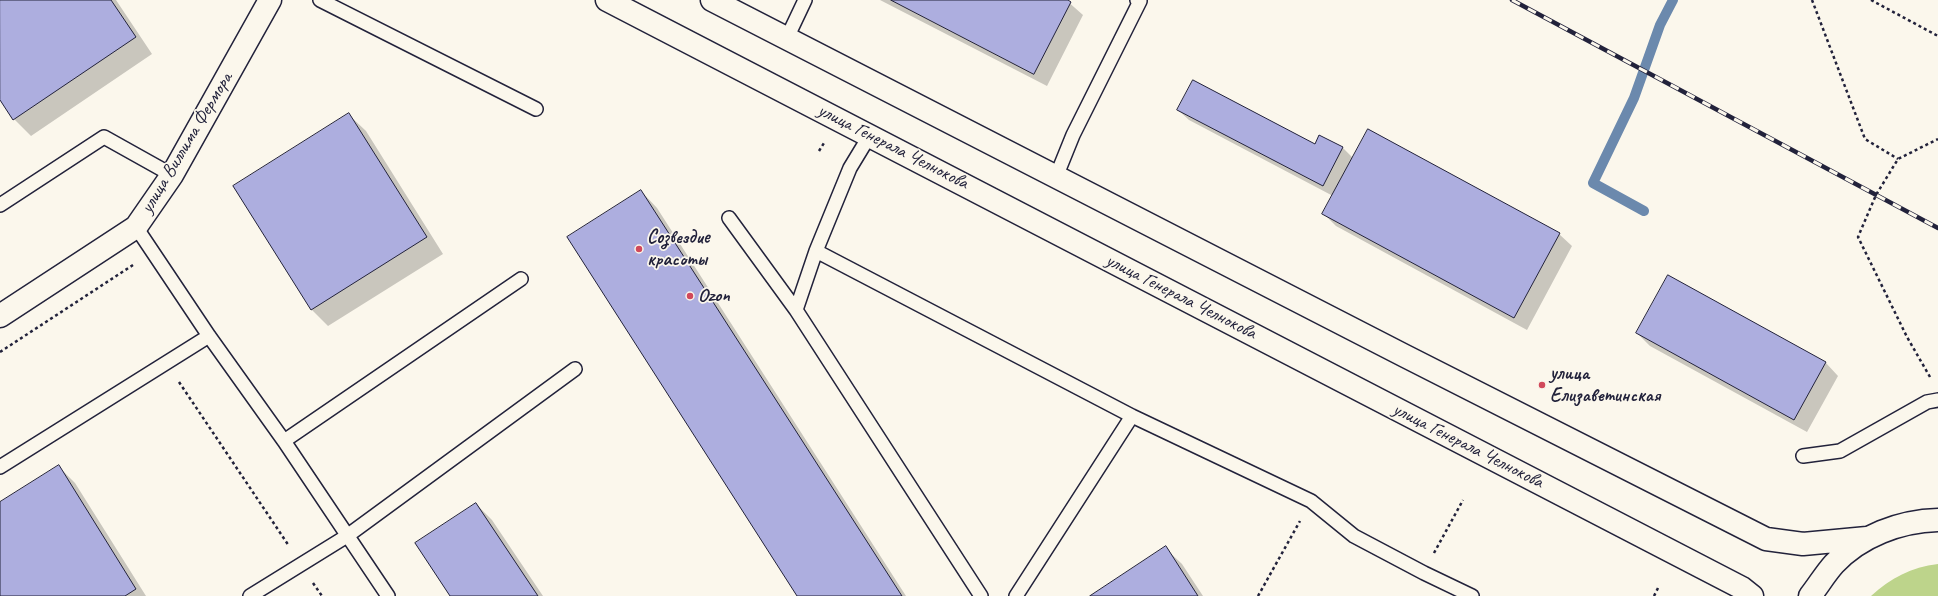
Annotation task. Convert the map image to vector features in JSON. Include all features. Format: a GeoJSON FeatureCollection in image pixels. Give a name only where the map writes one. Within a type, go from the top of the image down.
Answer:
{"type":"FeatureCollection","features":[{"type":"Feature","properties":{"kind":"main road","name":"улица Виллима Фермора"},"geometry":{"type":"LineString","coordinates":[[0,316],[136,227],[172,175],[270,0]]}},
{"type":"Feature","properties":{"kind":"main road","name":"улица Генерала Челнокова"},"geometry":{"type":"LineString","coordinates":[[607,0],[1742,588],[1752,596]]}},
{"type":"Feature","properties":{"kind":"main road"},"geometry":{"type":"LineString","coordinates":[[712,0],[1766,539],[1803,544],[1867,538]]}},
{"type":"Feature","properties":{"kind":"main road"},"geometry":{"type":"LineString","coordinates":[[1810,596],[1834,564],[1867,538],[1895,526],[1924,520],[1938,520]]}},
{"type":"Feature","properties":{"kind":"lane"},"geometry":{"type":"LineString","coordinates":[[320,0],[536,109]]}},
{"type":"Feature","properties":{"kind":"lane"},"geometry":{"type":"LineString","coordinates":[[787,38],[806,0]]}},
{"type":"Feature","properties":{"kind":"lane"},"geometry":{"type":"LineString","coordinates":[[1056,177],[1073,134],[1140,1],[1137,0]]}},
{"type":"Feature","properties":{"kind":"lane"},"geometry":{"type":"LineString","coordinates":[[796,310],[816,252],[850,168],[870,135]]}},
{"type":"Feature","properties":{"kind":"lane"},"geometry":{"type":"LineString","coordinates":[[0,205],[104,137],[172,175]]}},
{"type":"Feature","properties":{"kind":"lane"},"geometry":{"type":"LineString","coordinates":[[729,218],[796,310],[981,596]]}},
{"type":"Feature","properties":{"kind":"lane"},"geometry":{"type":"LineString","coordinates":[[136,227],[209,336],[284,441],[388,596]]}},
{"type":"Feature","properties":{"kind":"lane"},"geometry":{"type":"LineString","coordinates":[[816,252],[1132,416],[1312,502],[1354,536],[1424,573],[1472,596]]}},
{"type":"Feature","properties":{"kind":"lane"},"geometry":{"type":"LineString","coordinates":[[284,441],[521,279]]}},
{"type":"Feature","properties":{"kind":"lane"},"geometry":{"type":"LineString","coordinates":[[0,467],[209,336]]}},
{"type":"Feature","properties":{"kind":"lane"},"geometry":{"type":"LineString","coordinates":[[250,596],[347,536],[575,369]]}},
{"type":"Feature","properties":{"kind":"lane"},"geometry":{"type":"LineString","coordinates":[[1803,456],[1840,451],[1927,402],[1938,400]]}},
{"type":"Feature","properties":{"kind":"lane"},"geometry":{"type":"LineString","coordinates":[[1016,596],[1132,416]]}},
{"type":"Feature","properties":{"kind":"path"},"geometry":{"type":"LineString","coordinates":[[1812,0],[1865,139],[1898,159]]}},
{"type":"Feature","properties":{"kind":"path"},"geometry":{"type":"LineString","coordinates":[[1871,0],[1938,36]]}},
{"type":"Feature","properties":{"kind":"path"},"geometry":{"type":"LineString","coordinates":[[1930,379],[1907,337],[1858,237],[1876,195],[1898,159],[1938,139]]}},
{"type":"Feature","properties":{"kind":"path"},"geometry":{"type":"LineString","coordinates":[[0,352],[136,263]]}},
{"type":"Feature","properties":{"kind":"path"},"geometry":{"type":"LineString","coordinates":[[166,364],[322,596]]}},
{"type":"Feature","properties":{"kind":"path"},"geometry":{"type":"LineString","coordinates":[[1444,536],[1463,500]]}},
{"type":"Feature","properties":{"kind":"path"},"geometry":{"type":"LineString","coordinates":[[1258,596],[1312,502]]}},
{"type":"Feature","properties":{"kind":"path"},"geometry":{"type":"LineString","coordinates":[[1654,596],[1658,588]]}},
{"type":"Feature","properties":{"kind":"green space"},"geometry":{"type":"Polygon","coordinates":[[[1938,564],[1938,596],[1871,596],[1902,574],[1928,565],[1938,564]]]}},
{"type":"Feature","properties":{"kind":"building"},"geometry":{"type":"Polygon","coordinates":[[[0,0],[111,0],[136,37],[13,120],[0,100],[0,0]]]}},
{"type":"Feature","properties":{"kind":"building"},"geometry":{"type":"Polygon","coordinates":[[[891,0],[1068,0],[1071,2],[1034,74],[891,0]]]}},
{"type":"Feature","properties":{"kind":"building"},"geometry":{"type":"Polygon","coordinates":[[[1193,80],[1315,144],[1319,135],[1343,147],[1323,186],[1177,110],[1193,80]]]}},
{"type":"Feature","properties":{"kind":"building"},"geometry":{"type":"Polygon","coordinates":[[[349,113],[427,237],[311,310],[233,186],[349,113]]]}},
{"type":"Feature","properties":{"kind":"building"},"geometry":{"type":"Polygon","coordinates":[[[1368,129],[1560,233],[1514,318],[1322,214],[1368,129]]]}},
{"type":"Feature","properties":{"kind":"building"},"geometry":{"type":"Polygon","coordinates":[[[641,190],[902,596],[797,596],[567,237],[641,190]]]}},
{"type":"Feature","properties":{"kind":"building"},"geometry":{"type":"Polygon","coordinates":[[[1668,275],[1826,362],[1794,420],[1636,333],[1668,275]]]}},
{"type":"Feature","properties":{"kind":"building"},"geometry":{"type":"Polygon","coordinates":[[[59,465],[136,589],[125,596],[0,596],[0,502],[59,465]]]}},
{"type":"Feature","properties":{"kind":"building"},"geometry":{"type":"Polygon","coordinates":[[[476,503],[538,596],[450,596],[415,543],[476,503]]]}},
{"type":"Feature","properties":{"kind":"building"},"geometry":{"type":"Polygon","coordinates":[[[1166,546],[1198,596],[1090,596],[1166,546]]]}},
{"type":"Feature","properties":{"kind":"waterway"},"geometry":{"type":"LineString","coordinates":[[1644,211],[1593,183],[1634,98],[1660,25],[1673,0]]}},
{"type":"Feature","properties":{"kind":"railway"},"geometry":{"type":"LineString","coordinates":[[1512,0],[1938,228]]}},
{"type":"Feature","properties":{"kind":"place","name":"Созвездие красоты"},"geometry":{"type":"Point","coordinates":[639,249]}},
{"type":"Feature","properties":{"kind":"place","name":"Ozon"},"geometry":{"type":"Point","coordinates":[690,296]}},
{"type":"Feature","properties":{"kind":"place","name":"улица Елизаветинская"},"geometry":{"type":"Point","coordinates":[1542,385]}}]}
